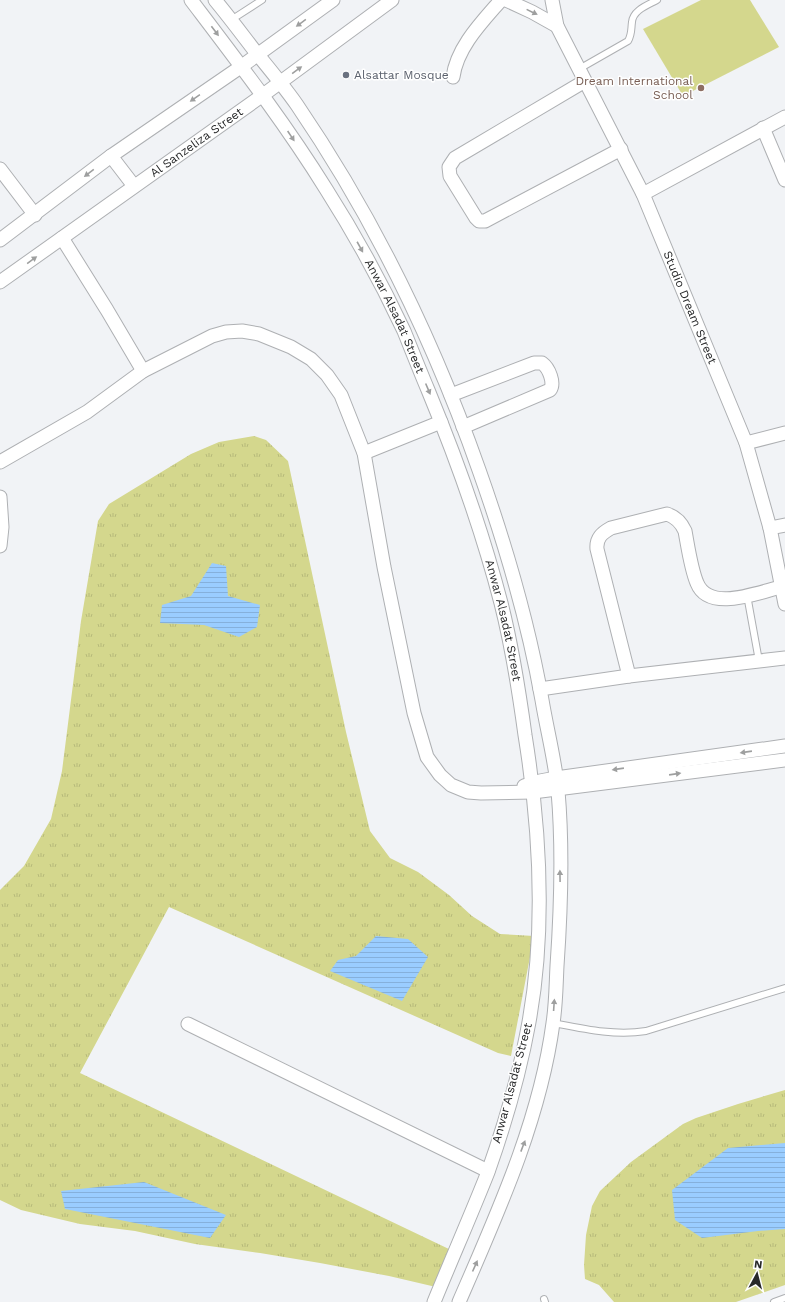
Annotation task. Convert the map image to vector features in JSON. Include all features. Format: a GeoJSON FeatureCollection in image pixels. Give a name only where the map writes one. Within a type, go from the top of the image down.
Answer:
{"type":"FeatureCollection","features":[{"type":"Feature","properties":{"kind":"street","name":"Anwar Alsadat Street"},"geometry":{"type":"LineString","coordinates":[[191,0],[263,95],[328,191],[360,247],[403,330],[442,422],[482,534],[502,605],[518,684],[533,788],[538,859],[539,907],[533,999],[518,1073],[488,1171],[434,1302]]}},
{"type":"Feature","properties":{"kind":"street","name":"Anwar Alsadat Street"},"geometry":{"type":"LineString","coordinates":[[215,0],[280,82],[325,148],[364,213],[388,257],[426,336],[451,395],[498,525],[530,640],[540,689],[557,784],[559,810],[560,910],[553,1022],[542,1081],[525,1141],[459,1302]]}},
{"type":"Feature","properties":{"kind":"street"},"geometry":{"type":"LineString","coordinates":[[0,240],[111,156],[242,66],[333,0]]}},
{"type":"Feature","properties":{"kind":"street","name":"Al Sanzeliza Street"},"geometry":{"type":"LineString","coordinates":[[0,282],[263,95],[392,0]]}},
{"type":"Feature","properties":{"kind":"street"},"geometry":{"type":"LineString","coordinates":[[453,78],[455,66],[468,40],[501,0]]}},
{"type":"Feature","properties":{"kind":"street"},"geometry":{"type":"LineString","coordinates":[[506,0],[557,26]]}},
{"type":"Feature","properties":{"kind":"street","name":"Studio Dream Street"},"geometry":{"type":"LineString","coordinates":[[552,0],[557,26],[643,194],[746,443],[770,528],[785,604]]}},
{"type":"Feature","properties":{"kind":"street"},"geometry":{"type":"LineString","coordinates":[[585,80],[455,158],[449,167],[450,176],[476,218],[479,221],[485,221],[621,149]]}},
{"type":"Feature","properties":{"kind":"street"},"geometry":{"type":"LineString","coordinates":[[643,194],[785,117]]}},
{"type":"Feature","properties":{"kind":"street"},"geometry":{"type":"LineString","coordinates":[[763,128],[785,180]]}},
{"type":"Feature","properties":{"kind":"street"},"geometry":{"type":"LineString","coordinates":[[111,156],[134,186]]}},
{"type":"Feature","properties":{"kind":"street"},"geometry":{"type":"LineString","coordinates":[[0,169],[35,215]]}},
{"type":"Feature","properties":{"kind":"street"},"geometry":{"type":"LineString","coordinates":[[62,238],[144,372]]}},
{"type":"Feature","properties":{"kind":"street"},"geometry":{"type":"LineString","coordinates":[[0,462],[87,412],[144,372],[212,336],[226,332],[242,331],[259,334],[291,347],[311,359],[327,375],[341,395],[364,453],[384,567],[414,713],[427,757],[440,775],[450,785],[468,792],[512,792],[785,746]]}},
{"type":"Feature","properties":{"kind":"street"},"geometry":{"type":"LineString","coordinates":[[451,395],[534,363],[542,362],[548,369],[552,385],[550,390],[463,427]]}},
{"type":"Feature","properties":{"kind":"street"},"geometry":{"type":"LineString","coordinates":[[364,453],[442,422]]}},
{"type":"Feature","properties":{"kind":"street"},"geometry":{"type":"LineString","coordinates":[[746,443],[785,433]]}},
{"type":"Feature","properties":{"kind":"street"},"geometry":{"type":"LineString","coordinates":[[0,497],[2,527],[0,546]]}},
{"type":"Feature","properties":{"kind":"street"},"geometry":{"type":"LineString","coordinates":[[629,676],[597,549],[598,538],[603,532],[612,528],[667,514],[675,517],[682,526],[685,532],[697,583],[702,591],[710,597],[719,599],[747,595],[781,587]]}},
{"type":"Feature","properties":{"kind":"street"},"geometry":{"type":"LineString","coordinates":[[770,528],[785,525]]}},
{"type":"Feature","properties":{"kind":"street"},"geometry":{"type":"LineString","coordinates":[[540,689],[629,676],[785,658]]}},
{"type":"Feature","properties":{"kind":"street"},"geometry":{"type":"LineString","coordinates":[[557,784],[785,760]]}},
{"type":"Feature","properties":{"kind":"street"},"geometry":{"type":"LineString","coordinates":[[188,1024],[488,1171]]}},
{"type":"Feature","properties":{"kind":"lane"},"geometry":{"type":"LineString","coordinates":[[231,20],[262,0]]}},
{"type":"Feature","properties":{"kind":"lane"},"geometry":{"type":"LineString","coordinates":[[579,69],[628,41],[631,35],[632,21],[635,13],[657,0]]}},
{"type":"Feature","properties":{"kind":"lane"},"geometry":{"type":"LineString","coordinates":[[747,595],[759,661]]}},
{"type":"Feature","properties":{"kind":"lane"},"geometry":{"type":"LineString","coordinates":[[553,1022],[618,1033],[646,1031],[785,988]]}},
{"type":"Feature","properties":{"kind":"lane"},"geometry":{"type":"LineString","coordinates":[[774,1302],[785,1298]]}},
{"type":"Feature","properties":{"kind":"green space"},"geometry":{"type":"Polygon","coordinates":[[[701,0],[750,0],[779,47],[683,96],[643,29],[701,0]]]}},
{"type":"Feature","properties":{"kind":"green space"},"geometry":{"type":"Polygon","coordinates":[[[254,436],[266,440],[288,461],[346,732],[370,831],[390,858],[418,872],[449,895],[472,916],[500,934],[534,936],[511,1056],[498,1053],[169,907],[80,1073],[451,1250],[436,1287],[389,1276],[320,1263],[195,1244],[135,1231],[80,1224],[21,1210],[0,1200],[0,890],[24,866],[51,819],[62,771],[81,621],[98,521],[109,504],[191,454],[219,442],[254,436]]]}},
{"type":"Feature","properties":{"kind":"green space"},"geometry":{"type":"Polygon","coordinates":[[[785,1090],[785,1285],[736,1302],[614,1302],[599,1285],[585,1279],[584,1265],[586,1235],[592,1206],[600,1191],[631,1162],[683,1124],[738,1104],[785,1090]]]}},
{"type":"Feature","properties":{"kind":"water"},"geometry":{"type":"Polygon","coordinates":[[[212,563],[226,566],[228,596],[260,605],[257,627],[239,637],[204,625],[160,623],[162,605],[191,596],[212,563]]]}},
{"type":"Feature","properties":{"kind":"water"},"geometry":{"type":"Polygon","coordinates":[[[376,936],[408,939],[428,957],[402,1001],[330,971],[338,960],[356,956],[376,936]]]}},
{"type":"Feature","properties":{"kind":"water"},"geometry":{"type":"Polygon","coordinates":[[[785,1143],[785,1229],[702,1238],[675,1220],[672,1190],[728,1148],[785,1143]]]}},
{"type":"Feature","properties":{"kind":"water"},"geometry":{"type":"Polygon","coordinates":[[[144,1182],[226,1215],[210,1238],[65,1209],[61,1191],[144,1182]]]}},
{"type":"Feature","properties":{"kind":"place","name":"Alsattar Mosque"},"geometry":{"type":"Point","coordinates":[346,75]}},
{"type":"Feature","properties":{"kind":"place","name":"Dream International School"},"geometry":{"type":"Point","coordinates":[701,88]}}]}
